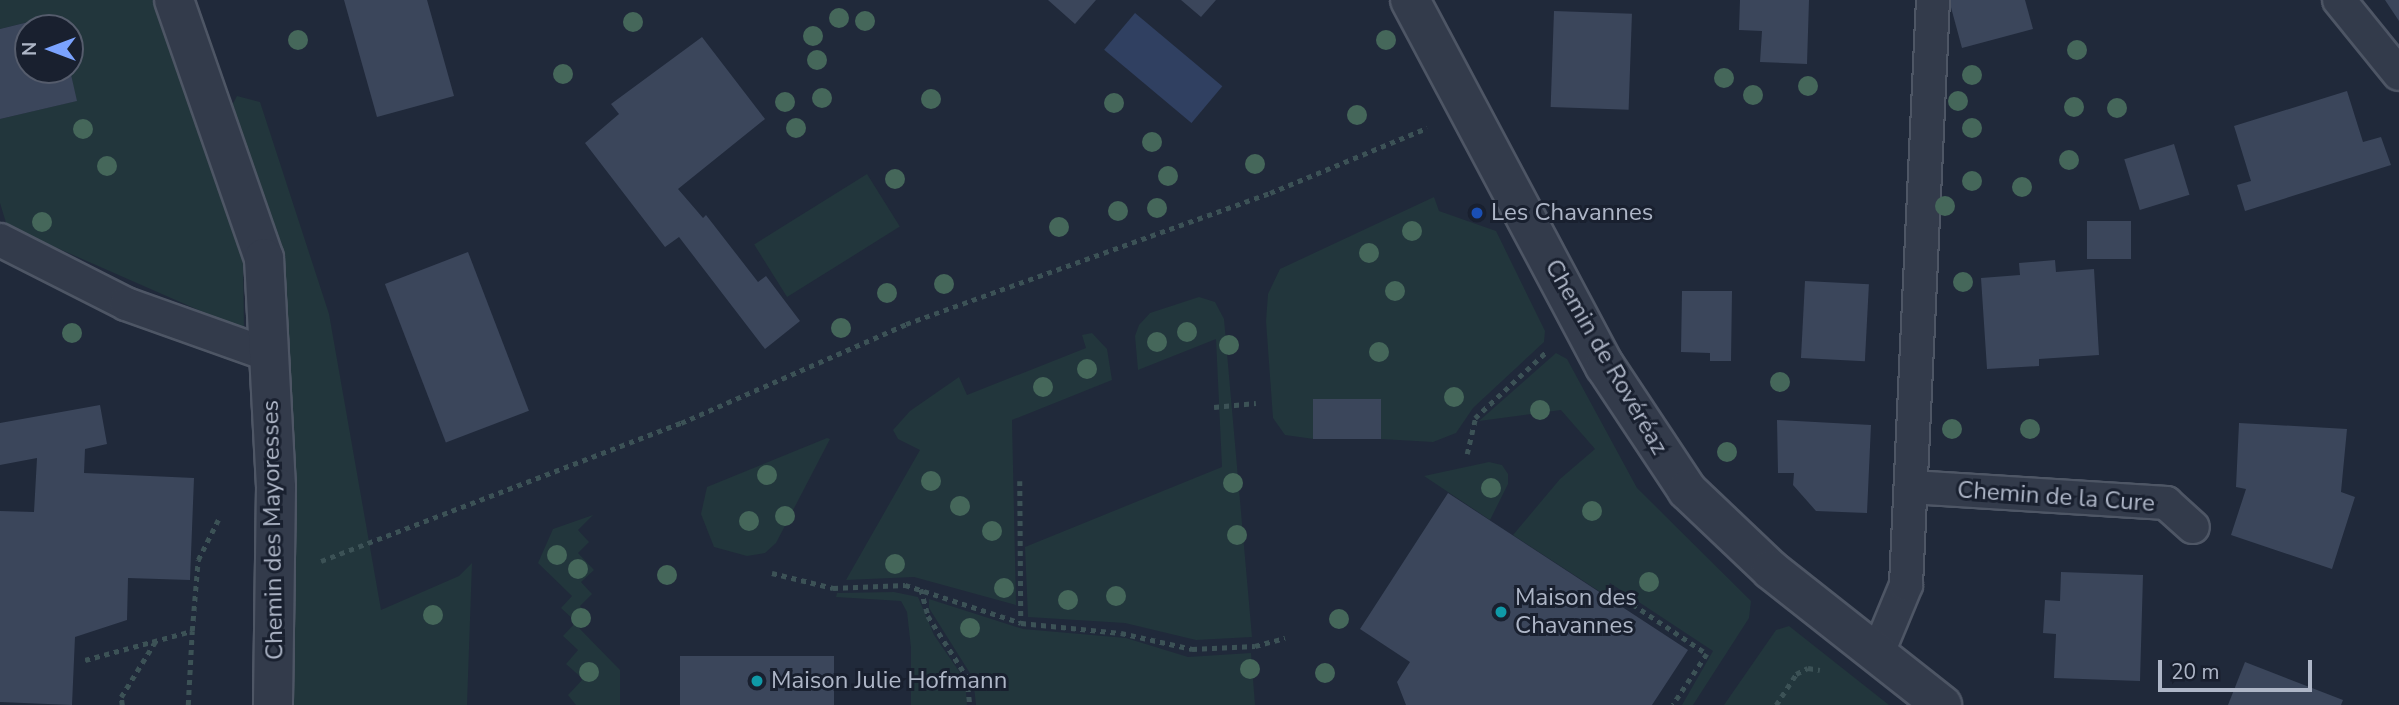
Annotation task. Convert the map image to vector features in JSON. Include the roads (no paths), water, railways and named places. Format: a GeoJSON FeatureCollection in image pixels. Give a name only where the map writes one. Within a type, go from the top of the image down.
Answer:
{"type":"FeatureCollection","features":[{"type":"Feature","properties":{"kind":"street","name":"Chemin des Mayoresses"},"geometry":{"type":"LineString","coordinates":[[174,0],[264,258],[278,578],[273,705]]}},
{"type":"Feature","properties":{"kind":"street","name":"Chemin de Rovéréaz"},"geometry":{"type":"LineString","coordinates":[[1410,0],[1580,320],[1641,426],[1687,490],[1770,570],[1942,705]]}},
{"type":"Feature","properties":{"kind":"lane"},"geometry":{"type":"LineString","coordinates":[[1877,654],[1906,585],[1933,0]]}},
{"type":"Feature","properties":{"kind":"lane"},"geometry":{"type":"LineString","coordinates":[[2339,0],[2399,74]]}},
{"type":"Feature","properties":{"kind":"lane"},"geometry":{"type":"LineString","coordinates":[[0,240],[126,304],[269,355]]}},
{"type":"Feature","properties":{"kind":"lane","name":"Chemin de la Cure"},"geometry":{"type":"LineString","coordinates":[[1911,487],[2166,503],[2193,527]]}},
{"type":"Feature","properties":{"kind":"water"},"geometry":{"type":"Polygon","coordinates":[[[1135,13],[1222,86],[1191,123],[1104,50],[1135,13]]]}},
{"type":"Feature","properties":{"kind":"place","name":"Les Chavannes"},"geometry":{"type":"Point","coordinates":[1477,213]}},
{"type":"Feature","properties":{"kind":"place","name":"Maison des Chavannes"},"geometry":{"type":"Point","coordinates":[1501,612]}},
{"type":"Feature","properties":{"kind":"place","name":"Maison Julie Hofmann"},"geometry":{"type":"Point","coordinates":[757,681]}}]}
